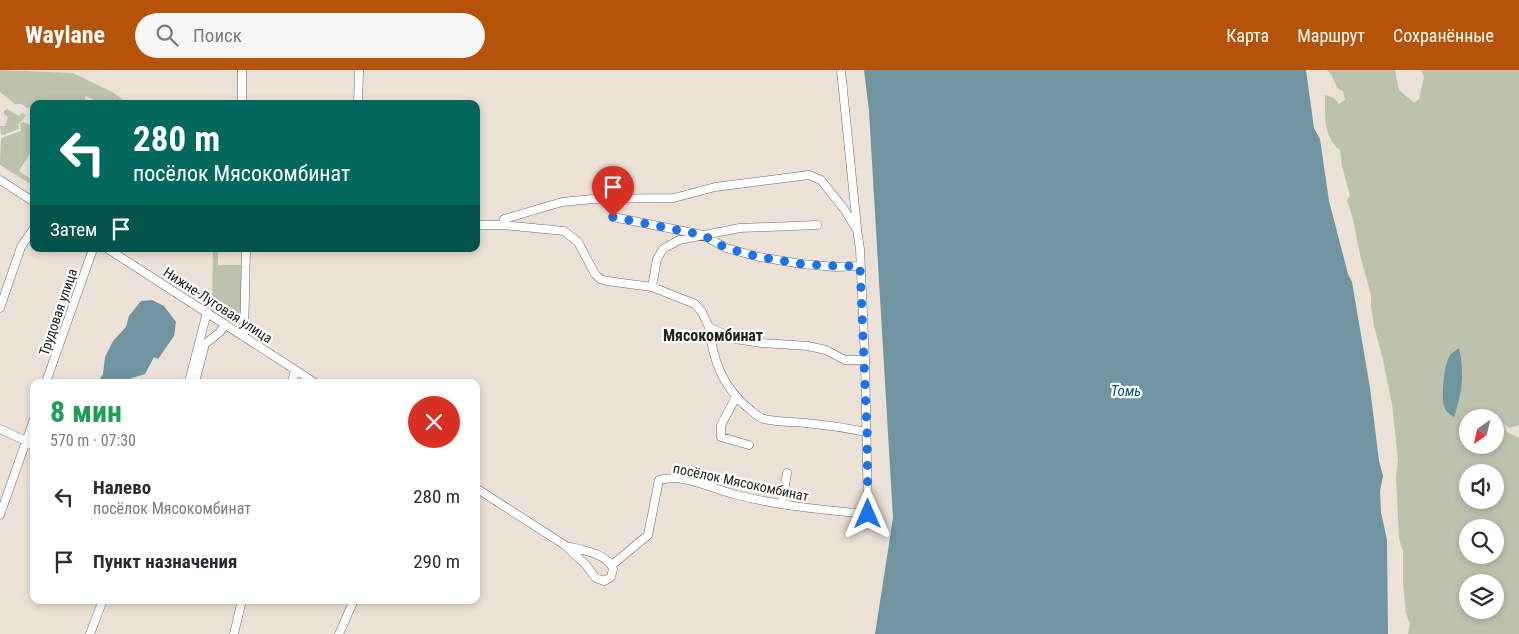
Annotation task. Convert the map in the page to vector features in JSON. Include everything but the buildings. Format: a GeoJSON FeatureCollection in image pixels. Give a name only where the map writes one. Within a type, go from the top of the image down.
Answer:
{"type":"FeatureCollection","features":[{"type":"Feature","properties":{"kind":"street"},"geometry":{"type":"LineString","coordinates":[[242,70],[242,100]]}},
{"type":"Feature","properties":{"kind":"street"},"geometry":{"type":"LineString","coordinates":[[358,100],[359,70]]}},
{"type":"Feature","properties":{"kind":"street"},"geometry":{"type":"LineString","coordinates":[[841,70],[857,230]]}},
{"type":"Feature","properties":{"kind":"street","name":"посёлок Мясокомбинат"},"geometry":{"type":"LineString","coordinates":[[503,225],[504,219],[562,202],[593,199],[674,198],[715,187],[809,175],[821,180],[844,209],[857,230],[865,360],[868,514],[805,509],[737,495],[668,477],[658,480],[648,535],[612,565]]}},
{"type":"Feature","properties":{"kind":"street"},"geometry":{"type":"LineString","coordinates":[[0,180],[30,199]]}},
{"type":"Feature","properties":{"kind":"street"},"geometry":{"type":"LineString","coordinates":[[613,217],[703,235],[726,248],[759,257],[802,264],[860,266]]}},
{"type":"Feature","properties":{"kind":"street"},"geometry":{"type":"LineString","coordinates":[[480,225],[503,225],[564,231],[578,242],[595,274],[600,278],[607,281],[652,287],[695,304],[702,312],[709,327],[716,364],[736,398],[764,418],[834,426],[867,432]]}},
{"type":"Feature","properties":{"kind":"street"},"geometry":{"type":"LineString","coordinates":[[652,287],[657,259],[663,249],[679,240],[740,228],[781,228],[796,225],[817,225]]}},
{"type":"Feature","properties":{"kind":"street"},"geometry":{"type":"LineString","coordinates":[[0,308],[21,247],[30,234]]}},
{"type":"Feature","properties":{"kind":"street","name":"Трудовая улица"},"geometry":{"type":"LineString","coordinates":[[47,379],[92,252]]}},
{"type":"Feature","properties":{"kind":"street","name":"Нижне-Луговая улица"},"geometry":{"type":"LineString","coordinates":[[113,252],[309,379]]}},
{"type":"Feature","properties":{"kind":"street"},"geometry":{"type":"LineString","coordinates":[[244,336],[246,252]]}},
{"type":"Feature","properties":{"kind":"street"},"geometry":{"type":"LineString","coordinates":[[190,379],[207,312]]}},
{"type":"Feature","properties":{"kind":"street"},"geometry":{"type":"LineString","coordinates":[[196,379],[205,344],[220,332],[225,324]]}},
{"type":"Feature","properties":{"kind":"street"},"geometry":{"type":"LineString","coordinates":[[709,327],[736,339],[808,346],[826,350],[845,360],[865,360]]}},
{"type":"Feature","properties":{"kind":"street"},"geometry":{"type":"LineString","coordinates":[[293,379],[295,370]]}},
{"type":"Feature","properties":{"kind":"street"},"geometry":{"type":"LineString","coordinates":[[736,398],[721,425],[721,437],[749,445]]}},
{"type":"Feature","properties":{"kind":"street"},"geometry":{"type":"LineString","coordinates":[[0,429],[30,444]]}},
{"type":"Feature","properties":{"kind":"street"},"geometry":{"type":"LineString","coordinates":[[0,515],[30,430]]}},
{"type":"Feature","properties":{"kind":"street"},"geometry":{"type":"LineString","coordinates":[[782,504],[787,473]]}},
{"type":"Feature","properties":{"kind":"street"},"geometry":{"type":"LineString","coordinates":[[480,491],[566,546],[599,580],[604,581],[611,577],[614,569],[607,560],[595,554],[566,546]]}},
{"type":"Feature","properties":{"kind":"street"},"geometry":{"type":"LineString","coordinates":[[90,634],[101,604]]}},
{"type":"Feature","properties":{"kind":"street"},"geometry":{"type":"LineString","coordinates":[[234,634],[241,604]]}},
{"type":"Feature","properties":{"kind":"street"},"geometry":{"type":"LineString","coordinates":[[339,634],[352,604]]}},
{"type":"Feature","properties":{"kind":"green space"},"geometry":{"type":"Polygon","coordinates":[[[0,70],[73,73],[114,93],[123,100],[94,100],[86,96],[84,100],[30,100],[30,108],[21,104],[15,104],[0,92],[0,70]]]}},
{"type":"Feature","properties":{"kind":"green space"},"geometry":{"type":"Polygon","coordinates":[[[1327,70],[1395,70],[1399,90],[1414,103],[1419,99],[1424,77],[1421,70],[1519,70],[1519,425],[1510,428],[1504,424],[1507,432],[1519,438],[1519,634],[1408,634],[1410,624],[1406,613],[1403,551],[1399,539],[1396,477],[1398,460],[1392,404],[1374,326],[1371,295],[1347,200],[1350,196],[1340,150],[1330,139],[1326,125],[1325,95],[1334,98],[1339,104],[1345,100],[1343,91],[1337,88],[1327,70]]]}},
{"type":"Feature","properties":{"kind":"green space"},"geometry":{"type":"Polygon","coordinates":[[[7,109],[19,116],[22,113],[26,115],[18,124],[19,129],[3,135],[1,134],[0,126],[5,126],[8,117],[4,114],[4,111],[7,109]]]}},
{"type":"Feature","properties":{"kind":"green space"},"geometry":{"type":"Polygon","coordinates":[[[24,122],[30,126],[30,153],[19,171],[30,179],[29,183],[0,165],[1,138],[21,131],[20,123],[24,122]]]}},
{"type":"Feature","properties":{"kind":"green space"},"geometry":{"type":"Polygon","coordinates":[[[213,252],[218,252],[218,265],[243,265],[241,316],[229,321],[212,312],[213,252]]]}},
{"type":"Feature","properties":{"kind":"water","name":"Томь"},"geometry":{"type":"Polygon","coordinates":[[[864,70],[1306,70],[1314,128],[1320,139],[1329,201],[1348,274],[1352,282],[1370,388],[1379,461],[1383,476],[1380,491],[1381,512],[1387,540],[1388,634],[875,634],[893,518],[869,111],[864,70]]]}},
{"type":"Feature","properties":{"kind":"water"},"geometry":{"type":"Polygon","coordinates":[[[152,300],[164,306],[176,322],[174,336],[158,359],[154,357],[145,374],[129,379],[100,379],[103,374],[105,357],[113,341],[126,327],[129,316],[141,301],[152,300]]]}},
{"type":"Feature","properties":{"kind":"water"},"geometry":{"type":"Polygon","coordinates":[[[1459,348],[1462,383],[1454,417],[1448,413],[1444,406],[1443,388],[1448,359],[1459,348]]]}},
{"type":"Feature","properties":{"kind":"district","name":"Мясокомбинат"},"geometry":{"type":"Point","coordinates":[713,335]}},
{"type":"Feature","properties":{"kind":"route"},"geometry":{"type":"LineString","coordinates":[[613,217],[703,235],[726,248],[759,257],[802,264],[860,266],[865,360],[868,514]]}}]}
